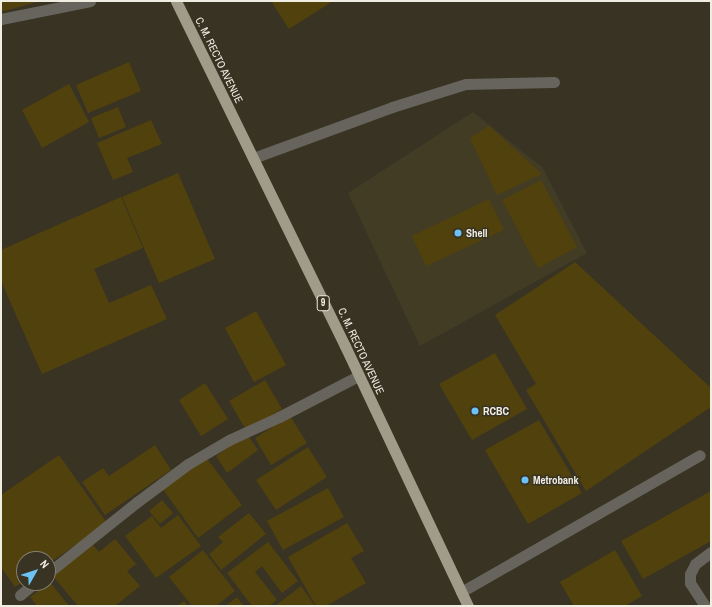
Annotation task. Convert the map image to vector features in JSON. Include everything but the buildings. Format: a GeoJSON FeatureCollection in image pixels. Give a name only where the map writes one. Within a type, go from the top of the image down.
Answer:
{"type":"FeatureCollection","features":[{"type":"Feature","properties":{"kind":"highway","name":"C. M. RECTO AVENUE"},"geometry":{"type":"LineString","coordinates":[[176,1],[468,606]]}},
{"type":"Feature","properties":{"kind":"street"},"geometry":{"type":"LineString","coordinates":[[1,19],[90,1]]}},
{"type":"Feature","properties":{"kind":"street"},"geometry":{"type":"LineString","coordinates":[[253,158],[392,107],[466,84],[554,82]]}},
{"type":"Feature","properties":{"kind":"street"},"geometry":{"type":"LineString","coordinates":[[56,567],[137,502],[188,464],[229,440],[279,417],[358,376]]}},
{"type":"Feature","properties":{"kind":"street"},"geometry":{"type":"LineString","coordinates":[[461,592],[700,454]]}},
{"type":"Feature","properties":{"kind":"street"},"geometry":{"type":"LineString","coordinates":[[705,606],[690,583],[690,574],[695,564],[711,552]]}},
{"type":"Feature","properties":{"kind":"street"},"geometry":{"type":"LineString","coordinates":[[20,595],[25,591]]}},
{"type":"Feature","properties":{"kind":"shaded area"},"geometry":{"type":"Polygon","coordinates":[[[473,112],[542,167],[587,253],[420,346],[348,193],[473,112]]]}},
{"type":"Feature","properties":{"kind":"place","name":"Shell"},"geometry":{"type":"Point","coordinates":[458,233]}},
{"type":"Feature","properties":{"kind":"place","name":"RCBC"},"geometry":{"type":"Point","coordinates":[475,411]}},
{"type":"Feature","properties":{"kind":"place","name":"Metrobank"},"geometry":{"type":"Point","coordinates":[525,480]}}]}
